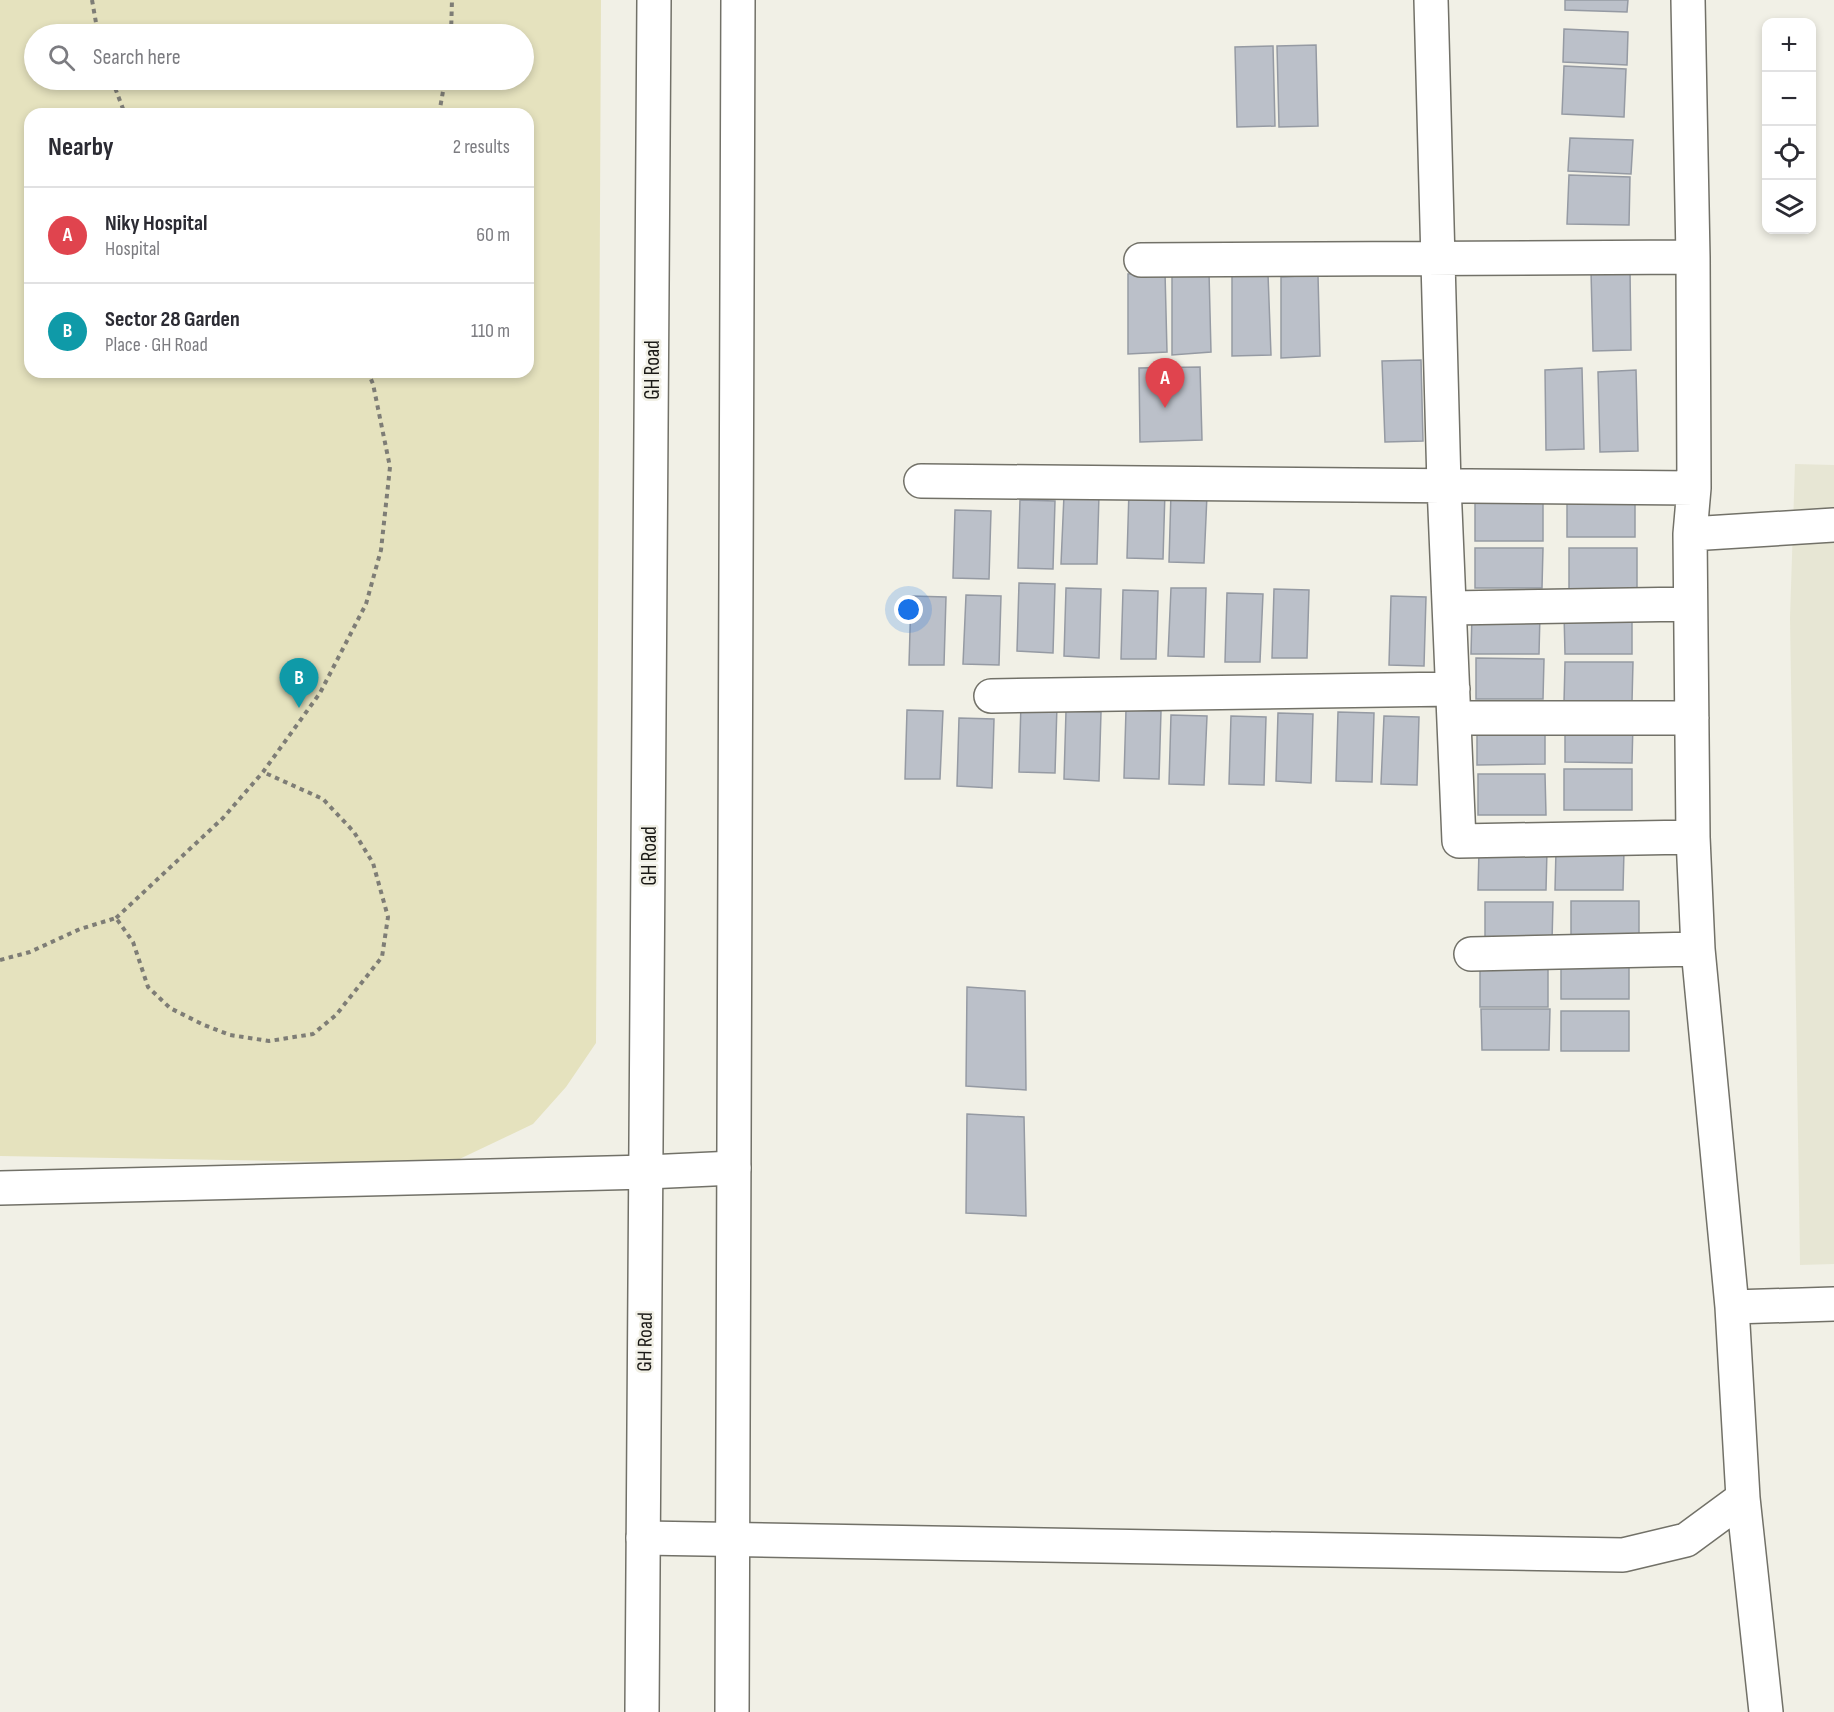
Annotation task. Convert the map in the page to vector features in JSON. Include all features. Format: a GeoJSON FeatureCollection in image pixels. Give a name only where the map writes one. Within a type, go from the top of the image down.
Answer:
{"type":"FeatureCollection","features":[{"type":"Feature","properties":{"kind":"street","name":"GH Road"},"geometry":{"type":"LineString","coordinates":[[642,1712],[654,0]]}},
{"type":"Feature","properties":{"kind":"street"},"geometry":{"type":"LineString","coordinates":[[732,1712],[738,0]]}},
{"type":"Feature","properties":{"kind":"street"},"geometry":{"type":"LineString","coordinates":[[1431,0],[1444,485],[1459,841],[1693,837]]}},
{"type":"Feature","properties":{"kind":"street"},"geometry":{"type":"LineString","coordinates":[[1688,0],[1693,257],[1694,488],[1689,534],[1693,837],[1698,949],[1732,1307],[1743,1498],[1766,1712]]}},
{"type":"Feature","properties":{"kind":"street"},"geometry":{"type":"LineString","coordinates":[[1141,260],[1693,257]]}},
{"type":"Feature","properties":{"kind":"street"},"geometry":{"type":"LineString","coordinates":[[921,480],[1694,488]]}},
{"type":"Feature","properties":{"kind":"street"},"geometry":{"type":"LineString","coordinates":[[1689,534],[1834,525]]}},
{"type":"Feature","properties":{"kind":"street"},"geometry":{"type":"LineString","coordinates":[[1450,608],[1690,604]]}},
{"type":"Feature","properties":{"kind":"street"},"geometry":{"type":"LineString","coordinates":[[991,696],[1454,704],[1692,718]]}},
{"type":"Feature","properties":{"kind":"street"},"geometry":{"type":"LineString","coordinates":[[1471,954],[1698,949]]}},
{"type":"Feature","properties":{"kind":"street"},"geometry":{"type":"LineString","coordinates":[[0,1188],[734,1168]]}},
{"type":"Feature","properties":{"kind":"street"},"geometry":{"type":"LineString","coordinates":[[1732,1307],[1834,1304]]}},
{"type":"Feature","properties":{"kind":"street"},"geometry":{"type":"LineString","coordinates":[[643,1538],[1623,1555],[1686,1540],[1743,1498]]}},
{"type":"Feature","properties":{"kind":"path"},"geometry":{"type":"LineString","coordinates":[[92,0],[96,24]]}},
{"type":"Feature","properties":{"kind":"path"},"geometry":{"type":"LineString","coordinates":[[451,24],[452,0]]}},
{"type":"Feature","properties":{"kind":"path"},"geometry":{"type":"LineString","coordinates":[[116,90],[123,108]]}},
{"type":"Feature","properties":{"kind":"path"},"geometry":{"type":"LineString","coordinates":[[439,108],[443,90]]}},
{"type":"Feature","properties":{"kind":"path"},"geometry":{"type":"LineString","coordinates":[[0,960],[30,952],[80,929],[116,918],[223,818],[263,772],[320,693],[366,604],[381,550],[390,467],[371,378]]}},
{"type":"Feature","properties":{"kind":"path"},"geometry":{"type":"LineString","coordinates":[[116,918],[134,942],[148,987],[170,1008],[204,1025],[230,1035],[269,1041],[312,1034],[336,1015],[382,957],[388,917],[373,863],[354,832],[323,799],[263,772]]}},
{"type":"Feature","properties":{"kind":"shaded area"},"geometry":{"type":"Polygon","coordinates":[[[0,0],[601,0],[596,1043],[566,1087],[533,1124],[449,1164],[0,1156],[0,0]]]}},
{"type":"Feature","properties":{"kind":"shaded area"},"geometry":{"type":"Polygon","coordinates":[[[1795,464],[1834,465],[1834,1264],[1800,1265],[1790,618],[1795,464]]]}},
{"type":"Feature","properties":{"kind":"building"},"geometry":{"type":"Polygon","coordinates":[[[1565,0],[1628,0],[1627,12],[1565,10],[1565,0]]]}},
{"type":"Feature","properties":{"kind":"building"},"geometry":{"type":"Polygon","coordinates":[[[1564,29],[1628,32],[1627,65],[1563,62],[1564,29]]]}},
{"type":"Feature","properties":{"kind":"building"},"geometry":{"type":"Polygon","coordinates":[[[1316,45],[1318,126],[1279,127],[1277,46],[1316,45]]]}},
{"type":"Feature","properties":{"kind":"building"},"geometry":{"type":"Polygon","coordinates":[[[1273,46],[1275,126],[1237,127],[1235,47],[1273,46]]]}},
{"type":"Feature","properties":{"kind":"building"},"geometry":{"type":"Polygon","coordinates":[[[1564,66],[1626,69],[1624,117],[1562,114],[1564,66]]]}},
{"type":"Feature","properties":{"kind":"building"},"geometry":{"type":"Polygon","coordinates":[[[1570,138],[1633,140],[1631,174],[1568,171],[1570,138]]]}},
{"type":"Feature","properties":{"kind":"building"},"geometry":{"type":"Polygon","coordinates":[[[1569,175],[1630,177],[1629,225],[1567,224],[1569,175]]]}},
{"type":"Feature","properties":{"kind":"building"},"geometry":{"type":"Polygon","coordinates":[[[1630,270],[1631,350],[1593,351],[1591,271],[1630,270]]]}},
{"type":"Feature","properties":{"kind":"building"},"geometry":{"type":"Polygon","coordinates":[[[1165,272],[1167,352],[1128,354],[1128,274],[1165,272]]]}},
{"type":"Feature","properties":{"kind":"building"},"geometry":{"type":"Polygon","coordinates":[[[1209,272],[1211,352],[1172,355],[1172,274],[1209,272]]]}},
{"type":"Feature","properties":{"kind":"building"},"geometry":{"type":"Polygon","coordinates":[[[1268,274],[1271,355],[1232,356],[1232,276],[1268,274]]]}},
{"type":"Feature","properties":{"kind":"building"},"geometry":{"type":"Polygon","coordinates":[[[1318,275],[1320,356],[1281,358],[1281,277],[1318,275]]]}},
{"type":"Feature","properties":{"kind":"building"},"geometry":{"type":"Polygon","coordinates":[[[1421,360],[1423,441],[1385,442],[1382,361],[1421,360]]]}},
{"type":"Feature","properties":{"kind":"building"},"geometry":{"type":"Polygon","coordinates":[[[1200,367],[1202,440],[1140,442],[1139,368],[1200,367]]]}},
{"type":"Feature","properties":{"kind":"building"},"geometry":{"type":"Polygon","coordinates":[[[1582,368],[1584,449],[1546,450],[1545,370],[1582,368]]]}},
{"type":"Feature","properties":{"kind":"building"},"geometry":{"type":"Polygon","coordinates":[[[1636,370],[1638,451],[1600,452],[1598,372],[1636,370]]]}},
{"type":"Feature","properties":{"kind":"building"},"geometry":{"type":"Polygon","coordinates":[[[1129,490],[1165,491],[1163,559],[1127,558],[1129,490]]]}},
{"type":"Feature","properties":{"kind":"building"},"geometry":{"type":"Polygon","coordinates":[[[1171,493],[1207,495],[1204,563],[1169,562],[1171,493]]]}},
{"type":"Feature","properties":{"kind":"building"},"geometry":{"type":"Polygon","coordinates":[[[1064,495],[1099,495],[1097,564],[1061,564],[1064,495]]]}},
{"type":"Feature","properties":{"kind":"building"},"geometry":{"type":"Polygon","coordinates":[[[1567,496],[1635,496],[1635,537],[1567,537],[1567,496]]]}},
{"type":"Feature","properties":{"kind":"building"},"geometry":{"type":"Polygon","coordinates":[[[1020,500],[1055,501],[1053,569],[1018,568],[1020,500]]]}},
{"type":"Feature","properties":{"kind":"building"},"geometry":{"type":"Polygon","coordinates":[[[1475,501],[1543,501],[1543,541],[1475,541],[1475,501]]]}},
{"type":"Feature","properties":{"kind":"building"},"geometry":{"type":"Polygon","coordinates":[[[955,510],[991,511],[989,579],[953,578],[955,510]]]}},
{"type":"Feature","properties":{"kind":"building"},"geometry":{"type":"Polygon","coordinates":[[[1475,548],[1543,548],[1542,588],[1475,588],[1475,548]]]}},
{"type":"Feature","properties":{"kind":"building"},"geometry":{"type":"Polygon","coordinates":[[[1569,548],[1637,548],[1637,589],[1569,589],[1569,548]]]}},
{"type":"Feature","properties":{"kind":"building"},"geometry":{"type":"Polygon","coordinates":[[[1019,583],[1055,584],[1053,653],[1017,651],[1019,583]]]}},
{"type":"Feature","properties":{"kind":"building"},"geometry":{"type":"Polygon","coordinates":[[[1066,588],[1101,589],[1099,658],[1064,656],[1066,588]]]}},
{"type":"Feature","properties":{"kind":"building"},"geometry":{"type":"Polygon","coordinates":[[[1171,588],[1206,588],[1204,657],[1168,656],[1171,588]]]}},
{"type":"Feature","properties":{"kind":"building"},"geometry":{"type":"Polygon","coordinates":[[[1274,589],[1309,590],[1307,658],[1272,658],[1274,589]]]}},
{"type":"Feature","properties":{"kind":"building"},"geometry":{"type":"Polygon","coordinates":[[[1123,590],[1158,591],[1156,659],[1121,659],[1123,590]]]}},
{"type":"Feature","properties":{"kind":"building"},"geometry":{"type":"Polygon","coordinates":[[[1227,593],[1263,594],[1260,662],[1225,662],[1227,593]]]}},
{"type":"Feature","properties":{"kind":"building"},"geometry":{"type":"Polygon","coordinates":[[[966,595],[1001,596],[999,665],[963,664],[966,595]]]}},
{"type":"Feature","properties":{"kind":"building"},"geometry":{"type":"Polygon","coordinates":[[[911,596],[946,597],[944,665],[909,665],[911,596]]]}},
{"type":"Feature","properties":{"kind":"building"},"geometry":{"type":"Polygon","coordinates":[[[1391,596],[1426,597],[1424,666],[1389,665],[1391,596]]]}},
{"type":"Feature","properties":{"kind":"building"},"geometry":{"type":"Polygon","coordinates":[[[1564,613],[1632,613],[1632,654],[1565,654],[1564,613]]]}},
{"type":"Feature","properties":{"kind":"building"},"geometry":{"type":"Polygon","coordinates":[[[1472,614],[1540,614],[1539,654],[1471,654],[1472,614]]]}},
{"type":"Feature","properties":{"kind":"building"},"geometry":{"type":"Polygon","coordinates":[[[1476,658],[1544,659],[1543,699],[1476,699],[1476,658]]]}},
{"type":"Feature","properties":{"kind":"building"},"geometry":{"type":"Polygon","coordinates":[[[1565,662],[1633,662],[1632,702],[1564,703],[1565,662]]]}},
{"type":"Feature","properties":{"kind":"building"},"geometry":{"type":"Polygon","coordinates":[[[1021,703],[1057,705],[1055,773],[1019,772],[1021,703]]]}},
{"type":"Feature","properties":{"kind":"building"},"geometry":{"type":"Polygon","coordinates":[[[907,710],[943,711],[940,779],[905,779],[907,710]]]}},
{"type":"Feature","properties":{"kind":"building"},"geometry":{"type":"Polygon","coordinates":[[[1126,710],[1161,711],[1159,779],[1124,778],[1126,710]]]}},
{"type":"Feature","properties":{"kind":"building"},"geometry":{"type":"Polygon","coordinates":[[[1066,711],[1101,712],[1099,781],[1064,779],[1066,711]]]}},
{"type":"Feature","properties":{"kind":"building"},"geometry":{"type":"Polygon","coordinates":[[[1338,712],[1374,713],[1372,782],[1336,781],[1338,712]]]}},
{"type":"Feature","properties":{"kind":"building"},"geometry":{"type":"Polygon","coordinates":[[[1278,713],[1313,714],[1311,783],[1276,781],[1278,713]]]}},
{"type":"Feature","properties":{"kind":"building"},"geometry":{"type":"Polygon","coordinates":[[[1171,715],[1207,716],[1204,785],[1169,784],[1171,715]]]}},
{"type":"Feature","properties":{"kind":"building"},"geometry":{"type":"Polygon","coordinates":[[[1231,716],[1266,717],[1264,785],[1229,784],[1231,716]]]}},
{"type":"Feature","properties":{"kind":"building"},"geometry":{"type":"Polygon","coordinates":[[[1384,716],[1419,717],[1417,785],[1381,784],[1384,716]]]}},
{"type":"Feature","properties":{"kind":"building"},"geometry":{"type":"Polygon","coordinates":[[[959,718],[994,719],[992,788],[957,786],[959,718]]]}},
{"type":"Feature","properties":{"kind":"building"},"geometry":{"type":"Polygon","coordinates":[[[1565,722],[1633,722],[1632,763],[1565,762],[1565,722]]]}},
{"type":"Feature","properties":{"kind":"building"},"geometry":{"type":"Polygon","coordinates":[[[1477,724],[1545,724],[1545,764],[1477,765],[1477,724]]]}},
{"type":"Feature","properties":{"kind":"building"},"geometry":{"type":"Polygon","coordinates":[[[1564,769],[1632,769],[1632,810],[1564,810],[1564,769]]]}},
{"type":"Feature","properties":{"kind":"building"},"geometry":{"type":"Polygon","coordinates":[[[1478,774],[1545,774],[1546,815],[1478,815],[1478,774]]]}},
{"type":"Feature","properties":{"kind":"building"},"geometry":{"type":"Polygon","coordinates":[[[1479,850],[1547,850],[1546,890],[1478,890],[1479,850]]]}},
{"type":"Feature","properties":{"kind":"building"},"geometry":{"type":"Polygon","coordinates":[[[1556,850],[1624,850],[1623,890],[1555,890],[1556,850]]]}},
{"type":"Feature","properties":{"kind":"building"},"geometry":{"type":"Polygon","coordinates":[[[1571,901],[1639,901],[1639,942],[1571,942],[1571,901]]]}},
{"type":"Feature","properties":{"kind":"building"},"geometry":{"type":"Polygon","coordinates":[[[1485,902],[1553,902],[1552,942],[1485,942],[1485,902]]]}},
{"type":"Feature","properties":{"kind":"building"},"geometry":{"type":"Polygon","coordinates":[[[1561,959],[1629,959],[1629,999],[1561,999],[1561,959]]]}},
{"type":"Feature","properties":{"kind":"building"},"geometry":{"type":"Polygon","coordinates":[[[1480,966],[1548,966],[1548,1007],[1480,1007],[1480,966]]]}},
{"type":"Feature","properties":{"kind":"building"},"geometry":{"type":"Polygon","coordinates":[[[967,987],[1025,991],[1026,1090],[966,1086],[967,987]]]}},
{"type":"Feature","properties":{"kind":"building"},"geometry":{"type":"Polygon","coordinates":[[[1481,1009],[1550,1009],[1549,1050],[1482,1050],[1481,1009]]]}},
{"type":"Feature","properties":{"kind":"building"},"geometry":{"type":"Polygon","coordinates":[[[1561,1011],[1629,1011],[1629,1051],[1561,1051],[1561,1011]]]}},
{"type":"Feature","properties":{"kind":"building"},"geometry":{"type":"Polygon","coordinates":[[[967,1114],[1024,1117],[1026,1216],[966,1213],[967,1114]]]}},
{"type":"Feature","properties":{"kind":"place","name":"Niky Hospital"},"geometry":{"type":"Point","coordinates":[1165,408]}},
{"type":"Feature","properties":{"kind":"place","name":"Sector 28 Garden"},"geometry":{"type":"Point","coordinates":[299,708]}}]}
